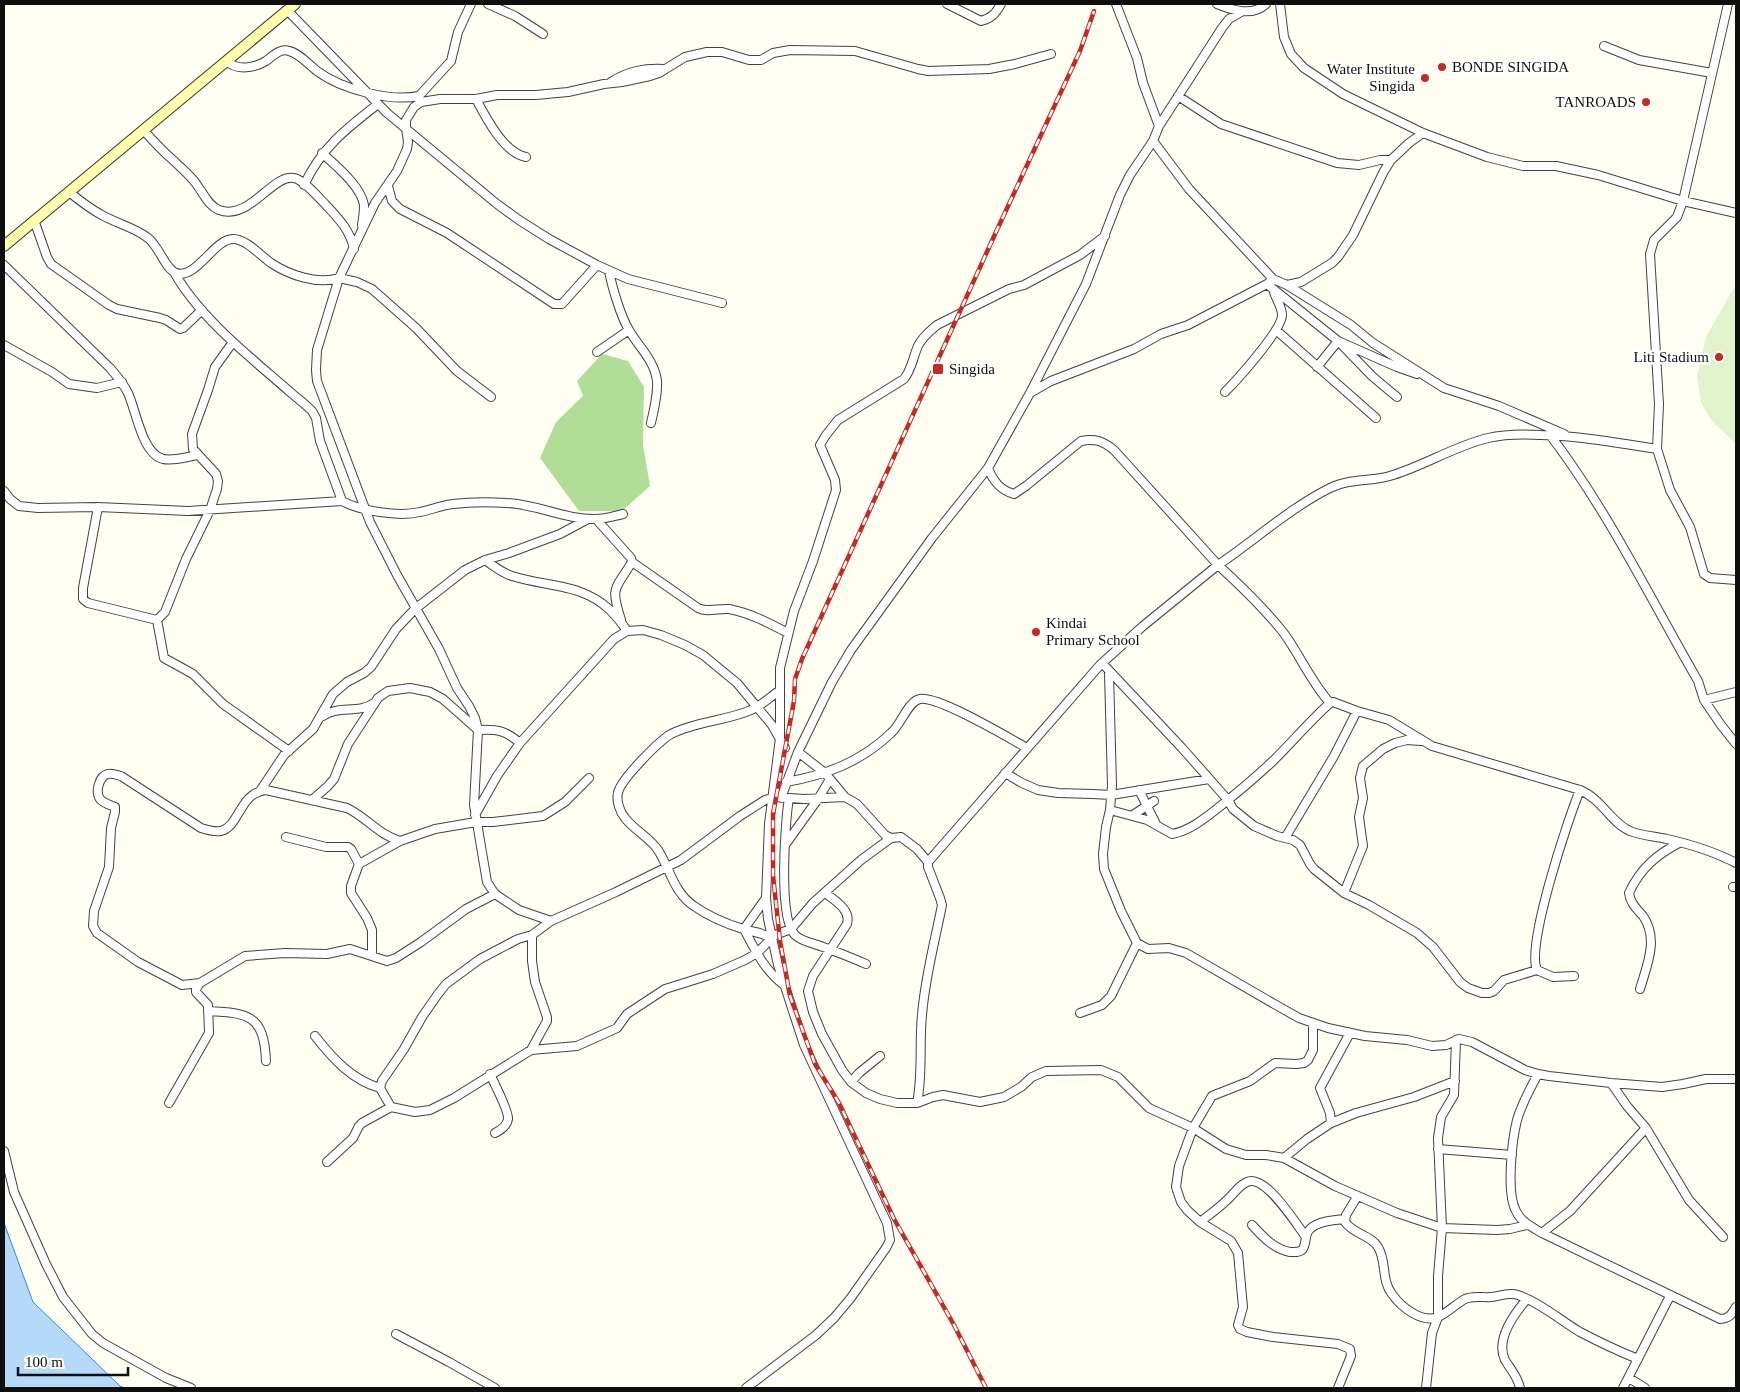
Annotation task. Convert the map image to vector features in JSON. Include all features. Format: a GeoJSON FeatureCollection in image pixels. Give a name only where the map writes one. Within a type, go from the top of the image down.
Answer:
{"type":"FeatureCollection","features":[{"type":"Feature","properties":{"kind":"main road"},"geometry":{"type":"LineString","coordinates":[[4,246],[291,7]]}},
{"type":"Feature","properties":{"kind":"street"},"geometry":{"type":"LineString","coordinates":[[227,61],[230,65],[244,67],[265,62],[283,50],[290,51],[332,80],[366,92],[401,99],[420,96],[451,61],[458,32],[471,4]]}},
{"type":"Feature","properties":{"kind":"street"},"geometry":{"type":"LineString","coordinates":[[488,4],[510,13],[543,34]]}},
{"type":"Feature","properties":{"kind":"street"},"geometry":{"type":"LineString","coordinates":[[947,4],[982,21],[996,13],[1001,4]]}},
{"type":"Feature","properties":{"kind":"street"},"geometry":{"type":"LineString","coordinates":[[1116,4],[1137,58],[1143,83],[1159,126]]}},
{"type":"Feature","properties":{"kind":"street"},"geometry":{"type":"LineString","coordinates":[[1217,4],[1241,12],[1254,10],[1266,4]]}},
{"type":"Feature","properties":{"kind":"street"},"geometry":{"type":"LineString","coordinates":[[1280,4],[1284,37],[1291,54],[1304,68],[1343,94],[1423,133],[1487,157],[1524,166],[1556,166],[1598,175],[1683,201],[1736,213]]}},
{"type":"Feature","properties":{"kind":"street"},"geometry":{"type":"LineString","coordinates":[[1728,4],[1683,201],[1677,217],[1654,240],[1650,254],[1659,404],[1658,449],[1670,490],[1690,527],[1704,574],[1710,578],[1736,580]]}},
{"type":"Feature","properties":{"kind":"street"},"geometry":{"type":"LineString","coordinates":[[291,7],[378,104],[497,204],[519,220],[549,239],[610,271],[647,284],[722,303]]}},
{"type":"Feature","properties":{"kind":"street"},"geometry":{"type":"LineString","coordinates":[[781,798],[798,752],[832,682],[851,650],[926,545],[988,468],[1030,393],[1086,284],[1130,175],[1153,141],[1159,126],[1226,23],[1241,12]]}},
{"type":"Feature","properties":{"kind":"street"},"geometry":{"type":"LineString","coordinates":[[1604,46],[1646,61],[1712,73]]}},
{"type":"Feature","properties":{"kind":"street"},"geometry":{"type":"LineString","coordinates":[[551,921],[519,910],[495,894],[487,882],[475,819],[474,793],[478,730],[475,718],[457,688],[439,649],[382,546],[365,508],[317,382],[317,350],[339,278],[376,203],[397,171],[407,150],[406,128],[409,114],[421,102],[440,99],[476,99],[497,95],[536,95],[568,92],[622,82],[650,76],[685,57],[707,52],[722,52],[749,60],[761,60],[773,53],[790,50],[855,51],[918,70],[928,71],[990,69],[1050,54]]}},
{"type":"Feature","properties":{"kind":"street"},"geometry":{"type":"LineString","coordinates":[[1178,96],[1221,124],[1337,163],[1359,165],[1380,160],[1391,160]]}},
{"type":"Feature","properties":{"kind":"street"},"geometry":{"type":"LineString","coordinates":[[476,99],[498,135],[514,153],[526,157]]}},
{"type":"Feature","properties":{"kind":"street"},"geometry":{"type":"LineString","coordinates":[[304,185],[322,153],[342,133],[378,104]]}},
{"type":"Feature","properties":{"kind":"street"},"geometry":{"type":"LineString","coordinates":[[143,130],[190,177],[199,187],[207,201],[219,210],[229,211],[242,208],[254,202],[285,178],[294,178],[304,185],[342,222],[352,239],[354,249]]}},
{"type":"Feature","properties":{"kind":"street"},"geometry":{"type":"LineString","coordinates":[[1030,393],[1051,381],[1134,349],[1160,334],[1188,325],[1271,284],[1288,286],[1301,282],[1332,263],[1353,235],[1391,160],[1423,133]]}},
{"type":"Feature","properties":{"kind":"street"},"geometry":{"type":"LineString","coordinates":[[1153,141],[1190,189],[1271,284],[1338,341],[1396,397]]}},
{"type":"Feature","properties":{"kind":"street"},"geometry":{"type":"LineString","coordinates":[[322,153],[346,176],[360,195],[364,204],[361,235]]}},
{"type":"Feature","properties":{"kind":"street"},"geometry":{"type":"LineString","coordinates":[[388,186],[392,201],[400,209],[447,233],[554,304],[562,304],[569,298],[597,265]]}},
{"type":"Feature","properties":{"kind":"street"},"geometry":{"type":"LineString","coordinates":[[69,192],[100,214],[146,236],[155,244],[169,268],[202,310],[233,342],[312,411],[316,418],[320,441],[342,501]]}},
{"type":"Feature","properties":{"kind":"street"},"geometry":{"type":"LineString","coordinates":[[34,220],[46,257],[51,264],[109,305],[117,309],[160,318],[180,329],[202,310]]}},
{"type":"Feature","properties":{"kind":"street"},"geometry":{"type":"LineString","coordinates":[[746,1388],[816,1335],[834,1318],[872,1268],[890,1240],[887,1223],[804,1045],[771,938],[766,898],[766,851],[780,738],[780,668],[794,610],[836,490],[835,480],[820,445],[838,420],[904,379],[909,372],[918,345],[937,325],[1009,289],[1024,285],[1080,255],[1105,236]]}},
{"type":"Feature","properties":{"kind":"street"},"geometry":{"type":"LineString","coordinates":[[174,272],[181,274],[187,272],[227,240],[235,239],[246,244],[272,264],[286,271],[321,281],[339,278],[357,282],[372,288],[416,328],[457,371],[491,398]]}},
{"type":"Feature","properties":{"kind":"street"},"geometry":{"type":"LineString","coordinates":[[4,265],[99,357],[122,382],[134,408],[147,447],[152,453],[163,459],[197,455]]}},
{"type":"Feature","properties":{"kind":"street"},"geometry":{"type":"LineString","coordinates":[[610,271],[612,283],[628,330],[646,354],[657,379],[656,399],[651,423]]}},
{"type":"Feature","properties":{"kind":"street"},"geometry":{"type":"LineString","coordinates":[[1225,392],[1239,378],[1281,321],[1282,314],[1271,284]]}},
{"type":"Feature","properties":{"kind":"street"},"geometry":{"type":"LineString","coordinates":[[1288,286],[1351,325],[1373,343],[1444,388],[1499,406],[1568,436]]}},
{"type":"Feature","properties":{"kind":"street"},"geometry":{"type":"LineString","coordinates":[[597,352],[628,330]]}},
{"type":"Feature","properties":{"kind":"street"},"geometry":{"type":"LineString","coordinates":[[1276,330],[1376,418]]}},
{"type":"Feature","properties":{"kind":"street"},"geometry":{"type":"LineString","coordinates":[[1317,367],[1338,341]]}},
{"type":"Feature","properties":{"kind":"street"},"geometry":{"type":"LineString","coordinates":[[1338,341],[1397,367],[1428,378]]}},
{"type":"Feature","properties":{"kind":"street"},"geometry":{"type":"LineString","coordinates":[[157,620],[165,612],[186,559],[218,489],[216,474],[193,449],[192,434],[215,367],[233,342]]}},
{"type":"Feature","properties":{"kind":"street"},"geometry":{"type":"LineString","coordinates":[[4,345],[52,372],[69,384],[97,388],[122,382]]}},
{"type":"Feature","properties":{"kind":"street"},"geometry":{"type":"LineString","coordinates":[[928,862],[1102,663],[1143,626],[1218,566],[1294,510],[1332,487],[1359,480],[1381,479],[1409,470],[1468,444],[1491,437],[1523,434],[1568,436],[1658,449]]}},
{"type":"Feature","properties":{"kind":"street"},"geometry":{"type":"LineString","coordinates":[[1550,435],[1569,460],[1623,545],[1698,681],[1704,700],[1736,744]]}},
{"type":"Feature","properties":{"kind":"street"},"geometry":{"type":"LineString","coordinates":[[988,468],[999,487],[1014,494],[1081,441],[1090,439],[1105,443],[1218,566],[1259,604],[1283,633],[1318,689],[1330,703]]}},
{"type":"Feature","properties":{"kind":"street"},"geometry":{"type":"LineString","coordinates":[[4,491],[14,504],[23,507],[98,507],[161,511],[210,510],[342,501],[352,506],[406,514],[418,513],[452,504],[507,503],[526,505],[592,519],[629,554],[632,562],[698,608],[707,611],[722,609],[742,612],[788,633]]}},
{"type":"Feature","properties":{"kind":"street"},"geometry":{"type":"LineString","coordinates":[[98,507],[82,599],[88,603],[157,620]]}},
{"type":"Feature","properties":{"kind":"street"},"geometry":{"type":"LineString","coordinates":[[260,791],[284,755],[308,736],[333,694],[347,682],[371,667],[396,629],[415,608],[465,570],[485,560],[509,554],[546,540],[592,519],[622,514]]}},
{"type":"Feature","properties":{"kind":"street"},"geometry":{"type":"LineString","coordinates":[[485,560],[513,576],[559,585],[587,594],[606,606],[622,622]]}},
{"type":"Feature","properties":{"kind":"street"},"geometry":{"type":"LineString","coordinates":[[627,631],[614,598],[614,591],[632,562]]}},
{"type":"Feature","properties":{"kind":"street"},"geometry":{"type":"LineString","coordinates":[[157,620],[164,658],[193,674],[223,704],[289,751]]}},
{"type":"Feature","properties":{"kind":"street"},"geometry":{"type":"LineString","coordinates":[[475,819],[497,776],[520,743],[610,644],[627,631],[643,630],[694,648],[737,683],[772,725],[785,748]]}},
{"type":"Feature","properties":{"kind":"street"},"geometry":{"type":"LineString","coordinates":[[1102,663],[1109,673],[1128,690],[1228,800],[1233,809],[1254,826],[1293,840],[1300,845],[1314,869],[1344,894],[1369,905],[1418,933],[1433,947],[1460,982],[1474,990],[1489,993],[1494,991],[1504,980],[1537,970],[1553,977],[1574,976]]}},
{"type":"Feature","properties":{"kind":"street"},"geometry":{"type":"LineString","coordinates":[[1109,673],[1111,795],[1103,854],[1104,869],[1121,911],[1138,943],[1148,949],[1169,948],[1186,953],[1276,1006],[1313,1023],[1350,1033],[1439,1046],[1456,1040],[1464,1040],[1472,1042],[1515,1065],[1538,1074],[1611,1083],[1671,1086],[1706,1078],[1736,1079]]}},
{"type":"Feature","properties":{"kind":"street"},"geometry":{"type":"LineString","coordinates":[[312,800],[334,779],[345,750],[374,703],[381,695],[388,692],[400,689],[420,689],[437,695],[478,730],[492,729],[505,732],[520,743]]}},
{"type":"Feature","properties":{"kind":"street"},"geometry":{"type":"LineString","coordinates":[[771,938],[761,932],[744,929],[703,912],[685,899],[650,840],[624,818],[619,808],[618,793],[620,786],[654,747],[672,734],[699,724],[747,712],[779,691]]}},
{"type":"Feature","properties":{"kind":"street"},"geometry":{"type":"LineString","coordinates":[[1704,700],[1736,692]]}},
{"type":"Feature","properties":{"kind":"street"},"geometry":{"type":"LineString","coordinates":[[786,782],[828,776],[873,749],[893,732],[912,703],[919,699],[943,705],[962,713],[1027,748]]}},
{"type":"Feature","properties":{"kind":"street"},"geometry":{"type":"LineString","coordinates":[[321,717],[333,710],[368,707],[374,703]]}},
{"type":"Feature","properties":{"kind":"street"},"geometry":{"type":"LineString","coordinates":[[1139,790],[1156,824],[1165,832],[1178,833],[1204,819],[1228,800],[1273,761],[1312,719],[1330,703],[1337,703],[1389,720],[1423,742]]}},
{"type":"Feature","properties":{"kind":"street"},"geometry":{"type":"LineString","coordinates":[[1284,838],[1334,756],[1357,711]]}},
{"type":"Feature","properties":{"kind":"street"},"geometry":{"type":"LineString","coordinates":[[1344,894],[1363,846],[1359,817],[1363,798],[1360,778],[1363,766],[1383,749],[1407,740],[1423,742],[1474,760],[1580,790],[1594,798],[1621,825],[1630,831],[1712,852],[1736,863]]}},
{"type":"Feature","properties":{"kind":"street"},"geometry":{"type":"LineString","coordinates":[[798,752],[828,776],[845,797],[857,804],[878,829],[891,838]]}},
{"type":"Feature","properties":{"kind":"street"},"geometry":{"type":"LineString","coordinates":[[1005,773],[1038,790],[1058,793],[1111,795],[1209,779]]}},
{"type":"Feature","properties":{"kind":"street"},"geometry":{"type":"LineString","coordinates":[[400,841],[378,830],[357,812],[339,806],[272,791],[260,791],[250,796],[229,826],[224,830],[216,831],[201,828],[121,776],[108,774],[103,776],[100,781],[98,794],[100,799],[114,807],[116,812],[111,828],[109,867],[94,911],[93,926],[97,933],[150,970],[178,984],[187,985],[200,982],[245,956],[285,953],[327,954],[350,949],[383,961],[396,958],[466,910],[495,894]]}},
{"type":"Feature","properties":{"kind":"street"},"geometry":{"type":"LineString","coordinates":[[784,845],[818,799],[828,776]]}},
{"type":"Feature","properties":{"kind":"street"},"geometry":{"type":"LineString","coordinates":[[372,956],[372,930],[350,890],[359,864],[400,841],[435,828],[475,819],[493,822],[543,816],[565,802],[589,778]]}},
{"type":"Feature","properties":{"kind":"street"},"geometry":{"type":"LineString","coordinates":[[1537,970],[1535,965],[1537,939],[1547,894],[1569,816],[1580,790]]}},
{"type":"Feature","properties":{"kind":"street"},"geometry":{"type":"LineString","coordinates":[[380,1088],[382,1081],[404,1049],[422,1017],[446,984],[491,952],[518,939],[532,935],[551,921],[668,868],[693,852],[759,803],[772,798],[818,799],[845,797]]}},
{"type":"Feature","properties":{"kind":"street"},"geometry":{"type":"LineString","coordinates":[[789,798],[784,845],[785,892],[791,929],[799,938],[866,964]]}},
{"type":"Feature","properties":{"kind":"street"},"geometry":{"type":"LineString","coordinates":[[1133,815],[1154,801]]}},
{"type":"Feature","properties":{"kind":"street"},"geometry":{"type":"LineString","coordinates":[[1110,810],[1133,815],[1156,824]]}},
{"type":"Feature","properties":{"kind":"street"},"geometry":{"type":"LineString","coordinates":[[286,837],[316,846],[348,847],[359,864]]}},
{"type":"Feature","properties":{"kind":"street"},"geometry":{"type":"LineString","coordinates":[[327,1162],[354,1138],[362,1123],[391,1107],[415,1112],[430,1110],[454,1098],[531,1050],[577,1046],[618,1028],[627,1014],[665,990],[713,974],[757,953],[771,938],[791,929],[807,909],[861,860],[891,838],[902,837],[928,862],[928,867],[942,904],[924,992],[920,1039],[920,1082],[917,1103]]}},
{"type":"Feature","properties":{"kind":"street"},"geometry":{"type":"LineString","coordinates":[[1640,988],[1651,955],[1651,938],[1649,926],[1631,902],[1628,893],[1647,864],[1662,852],[1679,843]]}},
{"type":"Feature","properties":{"kind":"street"},"geometry":{"type":"LineString","coordinates":[[825,893],[838,902],[849,918],[809,984],[809,1001],[822,1034],[842,1070],[851,1082],[866,1093],[897,1103],[917,1103],[926,1099],[943,1096],[980,1102],[1004,1097],[1021,1087],[1032,1077],[1046,1071],[1101,1070],[1118,1077],[1149,1108],[1192,1128],[1216,1144],[1246,1155],[1266,1155],[1284,1158],[1357,1197],[1397,1213],[1442,1228],[1510,1230],[1528,1225]]}},
{"type":"Feature","properties":{"kind":"street"},"geometry":{"type":"LineString","coordinates":[[744,929],[766,898]]}},
{"type":"Feature","properties":{"kind":"street"},"geometry":{"type":"LineString","coordinates":[[744,929],[757,953],[775,978],[784,985]]}},
{"type":"Feature","properties":{"kind":"street"},"geometry":{"type":"LineString","coordinates":[[531,1050],[547,1021],[535,982],[532,961],[532,935]]}},
{"type":"Feature","properties":{"kind":"street"},"geometry":{"type":"LineString","coordinates":[[1080,1013],[1102,1004],[1111,996],[1138,943]]}},
{"type":"Feature","properties":{"kind":"street"},"geometry":{"type":"LineString","coordinates":[[169,1103],[207,1039],[210,1027],[208,1005],[196,992],[196,987],[200,982]]}},
{"type":"Feature","properties":{"kind":"street"},"geometry":{"type":"LineString","coordinates":[[208,1011],[236,1013],[246,1015],[254,1020],[260,1028],[264,1039],[266,1061]]}},
{"type":"Feature","properties":{"kind":"street"},"geometry":{"type":"LineString","coordinates":[[1313,1023],[1313,1045],[1308,1060],[1304,1063],[1275,1064],[1250,1081],[1212,1096],[1192,1128],[1179,1166],[1176,1187],[1181,1202],[1187,1210],[1200,1222],[1231,1241],[1238,1253],[1242,1307],[1238,1325],[1240,1329],[1262,1335],[1338,1344],[1348,1347],[1351,1356],[1338,1388]]}},
{"type":"Feature","properties":{"kind":"street"},"geometry":{"type":"LineString","coordinates":[[1331,1123],[1330,1113],[1320,1088],[1350,1033]]}},
{"type":"Feature","properties":{"kind":"street"},"geometry":{"type":"LineString","coordinates":[[315,1036],[349,1073],[369,1085],[380,1088],[391,1107]]}},
{"type":"Feature","properties":{"kind":"street"},"geometry":{"type":"LineString","coordinates":[[1426,1388],[1432,1333],[1438,1317],[1438,1276],[1442,1228],[1438,1149],[1439,1124],[1443,1112],[1452,1100],[1455,1081],[1456,1040]]}},
{"type":"Feature","properties":{"kind":"street"},"geometry":{"type":"LineString","coordinates":[[851,1082],[880,1056]]}},
{"type":"Feature","properties":{"kind":"street"},"geometry":{"type":"LineString","coordinates":[[490,1074],[508,1113],[508,1121],[504,1128],[495,1133]]}},
{"type":"Feature","properties":{"kind":"street"},"geometry":{"type":"LineString","coordinates":[[1538,1074],[1524,1099],[1517,1121],[1512,1155],[1511,1182],[1513,1204],[1517,1214],[1528,1225],[1542,1233],[1720,1319],[1725,1319],[1732,1315],[1736,1307]]}},
{"type":"Feature","properties":{"kind":"street"},"geometry":{"type":"LineString","coordinates":[[1284,1158],[1307,1139],[1331,1123],[1414,1097],[1455,1081]]}},
{"type":"Feature","properties":{"kind":"street"},"geometry":{"type":"LineString","coordinates":[[1611,1083],[1646,1128],[1689,1200],[1723,1237]]}},
{"type":"Feature","properties":{"kind":"street"},"geometry":{"type":"LineString","coordinates":[[1542,1233],[1570,1211],[1646,1128]]}},
{"type":"Feature","properties":{"kind":"street"},"geometry":{"type":"LineString","coordinates":[[1438,1149],[1512,1155]]}},
{"type":"Feature","properties":{"kind":"street"},"geometry":{"type":"LineString","coordinates":[[4,1151],[14,1192],[46,1264],[63,1297],[92,1334],[103,1343],[166,1378],[191,1388]]}},
{"type":"Feature","properties":{"kind":"street"},"geometry":{"type":"LineString","coordinates":[[1200,1222],[1226,1202],[1244,1183],[1249,1180],[1255,1180],[1263,1184],[1276,1197],[1306,1237]]}},
{"type":"Feature","properties":{"kind":"street"},"geometry":{"type":"LineString","coordinates":[[1344,1219],[1357,1197]]}},
{"type":"Feature","properties":{"kind":"street"},"geometry":{"type":"LineString","coordinates":[[1252,1225],[1268,1241],[1285,1251],[1297,1253],[1301,1252],[1306,1237],[1312,1228],[1333,1220],[1344,1219]]}},
{"type":"Feature","properties":{"kind":"street"},"geometry":{"type":"LineString","coordinates":[[1344,1219],[1348,1226],[1377,1245],[1382,1258],[1385,1281],[1391,1294],[1413,1314],[1422,1318],[1438,1317],[1465,1299],[1516,1294],[1527,1298],[1588,1336],[1638,1359]]}},
{"type":"Feature","properties":{"kind":"street"},"geometry":{"type":"LineString","coordinates":[[1623,1388],[1670,1296]]}},
{"type":"Feature","properties":{"kind":"street"},"geometry":{"type":"LineString","coordinates":[[1520,1388],[1518,1379],[1503,1355],[1502,1347],[1504,1336],[1514,1314],[1527,1298]]}},
{"type":"Feature","properties":{"kind":"street"},"geometry":{"type":"LineString","coordinates":[[396,1334],[495,1388]]}},
{"type":"Feature","properties":{"kind":"street"},"geometry":{"type":"LineString","coordinates":[[1629,1378],[1645,1388]]}},
{"type":"Feature","properties":{"kind":"green space","name":"Liti Stadium"},"geometry":{"type":"Polygon","coordinates":[[[1736,284],[1736,444],[1712,421],[1701,403],[1697,376],[1706,337],[1736,284]]]}},
{"type":"Feature","properties":{"kind":"green space"},"geometry":{"type":"Polygon","coordinates":[[[602,354],[628,361],[644,387],[643,445],[650,486],[622,511],[579,511],[540,458],[556,422],[583,396],[577,381],[602,354]]]}},
{"type":"Feature","properties":{"kind":"water"},"geometry":{"type":"Polygon","coordinates":[[[4,1223],[33,1302],[120,1386],[125,1388],[4,1388],[4,1223]]]}},
{"type":"Feature","properties":{"kind":"railway"},"geometry":{"type":"LineString","coordinates":[[986,1388],[954,1325],[894,1219],[839,1103],[815,1064],[790,996],[780,941],[773,875],[773,814],[794,701],[795,679],[802,659],[1080,51],[1094,11]]}},
{"type":"Feature","properties":{"kind":"place","name":"BONDE SINGIDA"},"geometry":{"type":"Point","coordinates":[1442,67]}},
{"type":"Feature","properties":{"kind":"place","name":"Water Institute Singida"},"geometry":{"type":"Point","coordinates":[1425,78]}},
{"type":"Feature","properties":{"kind":"place","name":"TANROADS"},"geometry":{"type":"Point","coordinates":[1646,102]}},
{"type":"Feature","properties":{"kind":"place","name":"Liti Stadium"},"geometry":{"type":"Point","coordinates":[1719,357]}},
{"type":"Feature","properties":{"kind":"place","name":"Singida"},"geometry":{"type":"Point","coordinates":[938,369]}},
{"type":"Feature","properties":{"kind":"place","name":"Kindai Primary School"},"geometry":{"type":"Point","coordinates":[1036,632]}}]}
